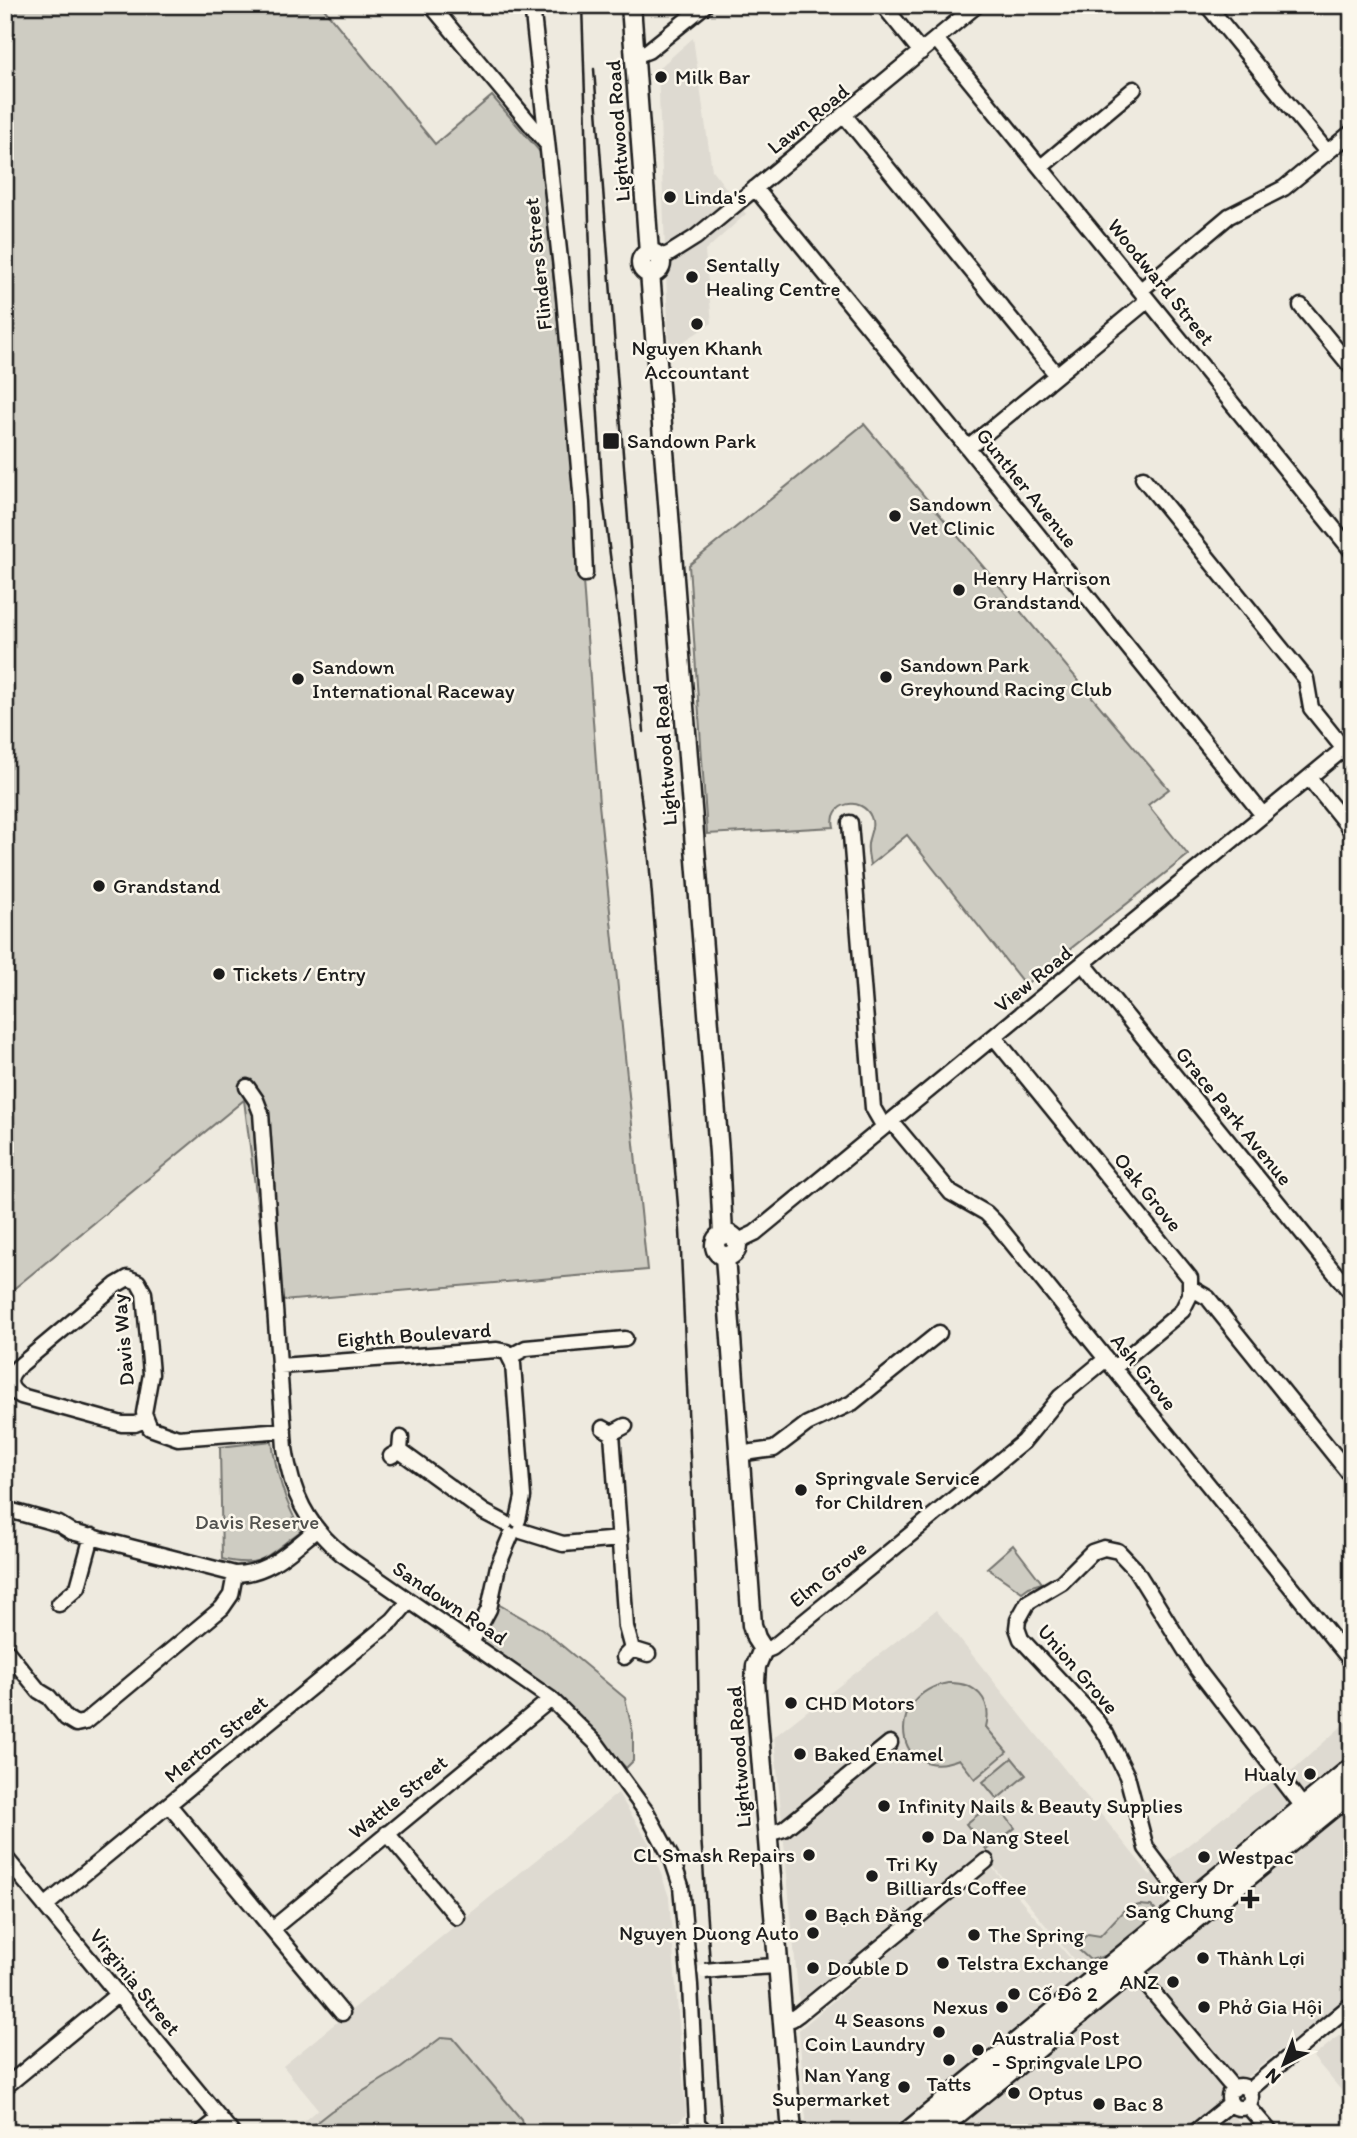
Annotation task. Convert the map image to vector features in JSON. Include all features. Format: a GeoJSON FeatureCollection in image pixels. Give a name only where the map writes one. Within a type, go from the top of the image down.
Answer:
{"type":"FeatureCollection","features":[{"type":"Feature","properties":{"kind":"highway"},"geometry":{"type":"LineString","coordinates":[[1191,1911],[1304,1808],[1352,1769]]}},
{"type":"Feature","properties":{"kind":"highway"},"geometry":{"type":"LineString","coordinates":[[908,2133],[1191,1911],[1352,1790]]}},
{"type":"Feature","properties":{"kind":"highway"},"geometry":{"type":"LineString","coordinates":[[932,2133],[1128,1962]]}},
{"type":"Feature","properties":{"kind":"main road","name":"Lightwood Road"},"geometry":{"type":"LineString","coordinates":[[631,5],[728,1244],[738,1454],[752,1625],[762,1652],[756,1666],[755,1682],[792,2133]]}},
{"type":"Feature","properties":{"kind":"street"},"geometry":{"type":"LineString","coordinates":[[431,5],[547,145]]}},
{"type":"Feature","properties":{"kind":"street","name":"Flinders Street"},"geometry":{"type":"LineString","coordinates":[[532,5],[564,296],[583,518],[585,573]]}},
{"type":"Feature","properties":{"kind":"street"},"geometry":{"type":"LineString","coordinates":[[635,56],[649,51],[705,5]]}},
{"type":"Feature","properties":{"kind":"street"},"geometry":{"type":"LineString","coordinates":[[883,5],[921,52]]}},
{"type":"Feature","properties":{"kind":"street","name":"Lawn Road"},"geometry":{"type":"LineString","coordinates":[[653,261],[696,237],[977,5]]}},
{"type":"Feature","properties":{"kind":"street"},"geometry":{"type":"LineString","coordinates":[[1207,5],[1327,152]]}},
{"type":"Feature","properties":{"kind":"street","name":"Woodward Street"},"geometry":{"type":"LineString","coordinates":[[936,39],[1352,551]]}},
{"type":"Feature","properties":{"kind":"street"},"geometry":{"type":"LineString","coordinates":[[1041,167],[1134,89]]}},
{"type":"Feature","properties":{"kind":"street"},"geometry":{"type":"LineString","coordinates":[[845,116],[1056,374]]}},
{"type":"Feature","properties":{"kind":"street"},"geometry":{"type":"LineString","coordinates":[[968,448],[1056,374],[1229,216],[1284,188],[1352,132]]}},
{"type":"Feature","properties":{"kind":"street","name":"Gunther Avenue"},"geometry":{"type":"LineString","coordinates":[[755,188],[1263,815]]}},
{"type":"Feature","properties":{"kind":"street"},"geometry":{"type":"LineString","coordinates":[[1301,306],[1352,368]]}},
{"type":"Feature","properties":{"kind":"street"},"geometry":{"type":"LineString","coordinates":[[1143,478],[1306,679],[1311,708],[1348,746]]}},
{"type":"Feature","properties":{"kind":"street","name":"View Road"},"geometry":{"type":"LineString","coordinates":[[728,1244],[755,1233],[1348,746]]}},
{"type":"Feature","properties":{"kind":"street"},"geometry":{"type":"LineString","coordinates":[[1309,778],[1352,831]]}},
{"type":"Feature","properties":{"kind":"street","name":"Ash Grove"},"geometry":{"type":"LineString","coordinates":[[850,823],[873,1108],[951,1193],[991,1217],[1352,1662]]}},
{"type":"Feature","properties":{"kind":"street","name":"Grace Park Avenue"},"geometry":{"type":"LineString","coordinates":[[1084,964],[1352,1294]]}},
{"type":"Feature","properties":{"kind":"street","name":"Oak Grove"},"geometry":{"type":"LineString","coordinates":[[994,1037],[1187,1273],[1191,1288]]}},
{"type":"Feature","properties":{"kind":"street","name":"Sandown Road"},"geometry":{"type":"LineString","coordinates":[[247,1087],[261,1113],[284,1430],[291,1484],[301,1507],[316,1530],[342,1554],[551,1699],[596,1743],[634,1792],[666,1846],[681,1888],[688,1972],[694,2131]]}},
{"type":"Feature","properties":{"kind":"street","name":"Davis Way"},"geometry":{"type":"LineString","coordinates":[[128,1278],[138,1282],[144,1293],[151,1374],[145,1420],[135,1424],[122,1424],[21,1396],[12,1391],[10,1385],[11,1375],[18,1367],[116,1285],[128,1278]]}},
{"type":"Feature","properties":{"kind":"street"},"geometry":{"type":"LineString","coordinates":[[1110,1364],[1178,1315],[1187,1304],[1191,1288],[1208,1298],[1352,1477]]}},
{"type":"Feature","properties":{"kind":"street"},"geometry":{"type":"LineString","coordinates":[[738,1454],[774,1449],[807,1424],[855,1401],[939,1333]]}},
{"type":"Feature","properties":{"kind":"street"},"geometry":{"type":"LineString","coordinates":[[511,1356],[526,1348],[625,1339]]}},
{"type":"Feature","properties":{"kind":"street","name":"Eighth Boulevard"},"geometry":{"type":"LineString","coordinates":[[280,1366],[497,1350],[503,1350],[511,1356],[523,1497],[498,1566],[489,1609],[471,1643]]}},
{"type":"Feature","properties":{"kind":"street","name":"Elm Grove"},"geometry":{"type":"LineString","coordinates":[[762,1652],[772,1648],[1023,1441],[1060,1397],[1110,1364]]}},
{"type":"Feature","properties":{"kind":"street"},"geometry":{"type":"LineString","coordinates":[[145,1420],[153,1430],[177,1438],[284,1430]]}},
{"type":"Feature","properties":{"kind":"street"},"geometry":{"type":"LineString","coordinates":[[613,1429],[628,1653],[648,1654]]}},
{"type":"Feature","properties":{"kind":"street"},"geometry":{"type":"LineString","coordinates":[[397,1448],[484,1512],[514,1527],[562,1544],[620,1539]]}},
{"type":"Feature","properties":{"kind":"street"},"geometry":{"type":"LineString","coordinates":[[5,1509],[60,1524],[72,1532],[235,1574],[256,1572],[269,1566],[316,1530]]}},
{"type":"Feature","properties":{"kind":"street"},"geometry":{"type":"LineString","coordinates":[[59,1604],[78,1587],[92,1536]]}},
{"type":"Feature","properties":{"kind":"street","name":"Union Grove"},"geometry":{"type":"LineString","coordinates":[[1191,1911],[1146,1849],[1127,1776],[1112,1743],[1091,1715],[1021,1639],[1017,1620],[1028,1602],[1062,1582],[1091,1552],[1104,1548],[1121,1552],[1135,1569],[1197,1669],[1304,1808]]}},
{"type":"Feature","properties":{"kind":"street"},"geometry":{"type":"LineString","coordinates":[[5,1649],[39,1691],[68,1719],[76,1724],[85,1722],[222,1608],[231,1595],[235,1574]]}},
{"type":"Feature","properties":{"kind":"street","name":"Merton Street"},"geometry":{"type":"LineString","coordinates":[[45,1906],[391,1622],[409,1601]]}},
{"type":"Feature","properties":{"kind":"street","name":"Wattle Street"},"geometry":{"type":"LineString","coordinates":[[272,1929],[551,1699]]}},
{"type":"Feature","properties":{"kind":"street"},"geometry":{"type":"LineString","coordinates":[[768,1833],[785,1829],[890,1743]]}},
{"type":"Feature","properties":{"kind":"street"},"geometry":{"type":"LineString","coordinates":[[169,1805],[342,2013]]}},
{"type":"Feature","properties":{"kind":"street"},"geometry":{"type":"LineString","coordinates":[[387,1833],[457,1917]]}},
{"type":"Feature","properties":{"kind":"street","name":"Virginia Street"},"geometry":{"type":"LineString","coordinates":[[5,1857],[11,1876],[45,1906],[232,2133]]}},
{"type":"Feature","properties":{"kind":"street"},"geometry":{"type":"LineString","coordinates":[[783,2020],[792,2019],[799,2014],[986,1861]]}},
{"type":"Feature","properties":{"kind":"street"},"geometry":{"type":"LineString","coordinates":[[1128,1962],[1271,2133]]}},
{"type":"Feature","properties":{"kind":"street"},"geometry":{"type":"LineString","coordinates":[[688,1972],[778,1966]]}},
{"type":"Feature","properties":{"kind":"street"},"geometry":{"type":"LineString","coordinates":[[5,2087],[118,1994]]}},
{"type":"Feature","properties":{"kind":"street"},"geometry":{"type":"LineString","coordinates":[[1194,2133],[1352,2004]]}},
{"type":"Feature","properties":{"kind":"street"},"geometry":{"type":"LineString","coordinates":[[201,2133],[220,2118]]}},
{"type":"Feature","properties":{"kind":"shaded area"},"geometry":{"type":"Polygon","coordinates":[[[693,38],[712,170],[746,214],[705,251],[712,323],[669,351],[658,69],[693,38]]]}},
{"type":"Feature","properties":{"kind":"shaded area"},"geometry":{"type":"Polygon","coordinates":[[[936,1610],[1150,1875],[1253,1794],[1294,1769],[1352,1717],[1352,1993],[1219,2099],[1249,2133],[807,2133],[799,2030],[991,1866],[1086,1977],[1171,1901],[1167,1897],[1165,1904],[1083,1971],[1021,1895],[1019,1897],[982,1853],[808,1999],[799,2002],[774,1737],[936,1610]]]}},
{"type":"Feature","properties":{"kind":"shaded area"},"geometry":{"type":"Polygon","coordinates":[[[618,1793],[652,1848],[669,1897],[686,2115],[667,2133],[290,2133],[318,2109],[283,2066],[618,1793]]]}},
{"type":"Feature","properties":{"kind":"shaded area"},"geometry":{"type":"Polygon","coordinates":[[[1352,2025],[1352,2103],[1313,2057],[1352,2025]]]}},
{"type":"Feature","properties":{"kind":"green space","name":"Sandown International Raceway"},"geometry":{"type":"Polygon","coordinates":[[[5,5],[321,5],[435,144],[492,96],[541,153],[581,553],[599,804],[647,1270],[270,1302],[244,1100],[5,1296],[5,5]]]}},
{"type":"Feature","properties":{"kind":"green space","name":"Sandown Park Greyhound Racing Club"},"geometry":{"type":"Polygon","coordinates":[[[864,424],[1169,789],[1148,805],[1188,855],[1025,985],[907,835],[870,865],[868,847],[872,821],[867,810],[861,806],[847,804],[841,807],[833,818],[834,827],[707,834],[689,565],[864,424]]]}},
{"type":"Feature","properties":{"kind":"green space","name":"Davis Reserve"},"geometry":{"type":"Polygon","coordinates":[[[272,1441],[282,1488],[301,1531],[257,1561],[236,1562],[222,1559],[220,1447],[272,1441]]]}},
{"type":"Feature","properties":{"kind":"green space"},"geometry":{"type":"Polygon","coordinates":[[[1013,1545],[1042,1583],[1022,1592],[987,1568],[1013,1545]]]}},
{"type":"Feature","properties":{"kind":"green space"},"geometry":{"type":"Polygon","coordinates":[[[496,1603],[542,1629],[625,1698],[633,1733],[633,1761],[626,1768],[569,1706],[485,1643],[483,1634],[496,1603]]]}},
{"type":"Feature","properties":{"kind":"green space"},"geometry":{"type":"Polygon","coordinates":[[[948,1683],[958,1683],[980,1694],[987,1708],[986,1727],[1007,1752],[975,1779],[959,1759],[937,1764],[920,1760],[909,1749],[904,1735],[906,1719],[913,1703],[927,1690],[948,1683]]]}},
{"type":"Feature","properties":{"kind":"green space"},"geometry":{"type":"Polygon","coordinates":[[[1012,1758],[1026,1775],[997,1799],[983,1782],[1012,1758]]]}},
{"type":"Feature","properties":{"kind":"green space"},"geometry":{"type":"Polygon","coordinates":[[[1001,1810],[1015,1828],[987,1850],[966,1824],[980,1813],[1001,1810]]]}},
{"type":"Feature","properties":{"kind":"green space"},"geometry":{"type":"Polygon","coordinates":[[[1139,1905],[1151,1906],[1159,1914],[1109,1955],[1090,1960],[1079,1950],[1076,1945],[1088,1934],[1100,1936],[1124,1910],[1139,1905]]]}},
{"type":"Feature","properties":{"kind":"green space"},"geometry":{"type":"Polygon","coordinates":[[[442,2037],[453,2038],[521,2119],[524,2133],[303,2133],[331,2111],[401,2068],[442,2037]]]}},
{"type":"Feature","properties":{"kind":"railway"},"geometry":{"type":"LineString","coordinates":[[582,5],[592,313],[603,500],[649,860],[680,1230],[697,1613],[701,1836],[722,2133]]}},
{"type":"Feature","properties":{"kind":"railway"},"geometry":{"type":"LineString","coordinates":[[594,69],[644,732]]}},
{"type":"Feature","properties":{"kind":"place","name":"Milk Bar"},"geometry":{"type":"Point","coordinates":[661,77]}},
{"type":"Feature","properties":{"kind":"place","name":"Linda's"},"geometry":{"type":"Point","coordinates":[670,197]}},
{"type":"Feature","properties":{"kind":"place","name":"Sentally Healing Centre"},"geometry":{"type":"Point","coordinates":[692,277]}},
{"type":"Feature","properties":{"kind":"place","name":"Nguyen Khanh Accountant"},"geometry":{"type":"Point","coordinates":[697,324]}},
{"type":"Feature","properties":{"kind":"place","name":"Sandown Park"},"geometry":{"type":"Point","coordinates":[611,441]}},
{"type":"Feature","properties":{"kind":"place","name":"Sandown Vet Clinic"},"geometry":{"type":"Point","coordinates":[895,516]}},
{"type":"Feature","properties":{"kind":"place","name":"Henry Harrison Grandstand"},"geometry":{"type":"Point","coordinates":[959,590]}},
{"type":"Feature","properties":{"kind":"place","name":"Sandown Park Greyhound Racing Club"},"geometry":{"type":"Point","coordinates":[886,677]}},
{"type":"Feature","properties":{"kind":"place","name":"Sandown International Raceway"},"geometry":{"type":"Point","coordinates":[298,679]}},
{"type":"Feature","properties":{"kind":"place","name":"Grandstand"},"geometry":{"type":"Point","coordinates":[99,886]}},
{"type":"Feature","properties":{"kind":"place","name":"Tickets / Entry"},"geometry":{"type":"Point","coordinates":[219,974]}},
{"type":"Feature","properties":{"kind":"place","name":"Springvale Service for Children"},"geometry":{"type":"Point","coordinates":[801,1490]}},
{"type":"Feature","properties":{"kind":"place","name":"CHD Motors"},"geometry":{"type":"Point","coordinates":[791,1703]}},
{"type":"Feature","properties":{"kind":"place","name":"Baked Enamel"},"geometry":{"type":"Point","coordinates":[800,1754]}},
{"type":"Feature","properties":{"kind":"place","name":"Hualy"},"geometry":{"type":"Point","coordinates":[1310,1774]}},
{"type":"Feature","properties":{"kind":"place","name":"Infinity Nails & Beauty Supplies"},"geometry":{"type":"Point","coordinates":[884,1806]}},
{"type":"Feature","properties":{"kind":"place","name":"Da Nang Steel"},"geometry":{"type":"Point","coordinates":[928,1837]}},
{"type":"Feature","properties":{"kind":"place","name":"CL Smash Repairs"},"geometry":{"type":"Point","coordinates":[809,1855]}},
{"type":"Feature","properties":{"kind":"place","name":"Westpac"},"geometry":{"type":"Point","coordinates":[1204,1857]}},
{"type":"Feature","properties":{"kind":"place","name":"Tri Ky Billiards Coffee"},"geometry":{"type":"Point","coordinates":[872,1876]}},
{"type":"Feature","properties":{"kind":"place","name":"Surgery Dr Sang Chung"},"geometry":{"type":"Point","coordinates":[1250,1899]}},
{"type":"Feature","properties":{"kind":"place","name":"Bạch Đằng"},"geometry":{"type":"Point","coordinates":[811,1915]}},
{"type":"Feature","properties":{"kind":"place","name":"Nguyen Duong Auto"},"geometry":{"type":"Point","coordinates":[813,1933]}},
{"type":"Feature","properties":{"kind":"place","name":"The Spring"},"geometry":{"type":"Point","coordinates":[974,1935]}},
{"type":"Feature","properties":{"kind":"place","name":"Thành Lợi"},"geometry":{"type":"Point","coordinates":[1203,1958]}},
{"type":"Feature","properties":{"kind":"place","name":"Telstra Exchange"},"geometry":{"type":"Point","coordinates":[943,1963]}},
{"type":"Feature","properties":{"kind":"place","name":"Double D"},"geometry":{"type":"Point","coordinates":[813,1968]}},
{"type":"Feature","properties":{"kind":"place","name":"ANZ"},"geometry":{"type":"Point","coordinates":[1173,1982]}},
{"type":"Feature","properties":{"kind":"place","name":"Cố Đô 2"},"geometry":{"type":"Point","coordinates":[1014,1994]}},
{"type":"Feature","properties":{"kind":"place","name":"Nexus"},"geometry":{"type":"Point","coordinates":[1002,2007]}},
{"type":"Feature","properties":{"kind":"place","name":"Phở Gia Hội"},"geometry":{"type":"Point","coordinates":[1204,2007]}},
{"type":"Feature","properties":{"kind":"place","name":"4 Seasons Coin Laundry"},"geometry":{"type":"Point","coordinates":[939,2032]}},
{"type":"Feature","properties":{"kind":"place","name":"Australia Post - Springvale LPO"},"geometry":{"type":"Point","coordinates":[978,2050]}},
{"type":"Feature","properties":{"kind":"place","name":"Tatts"},"geometry":{"type":"Point","coordinates":[949,2060]}},
{"type":"Feature","properties":{"kind":"place","name":"Nan Yang Supermarket"},"geometry":{"type":"Point","coordinates":[904,2087]}},
{"type":"Feature","properties":{"kind":"place","name":"Optus"},"geometry":{"type":"Point","coordinates":[1014,2093]}},
{"type":"Feature","properties":{"kind":"place","name":"Bac 8"},"geometry":{"type":"Point","coordinates":[1099,2104]}}]}
